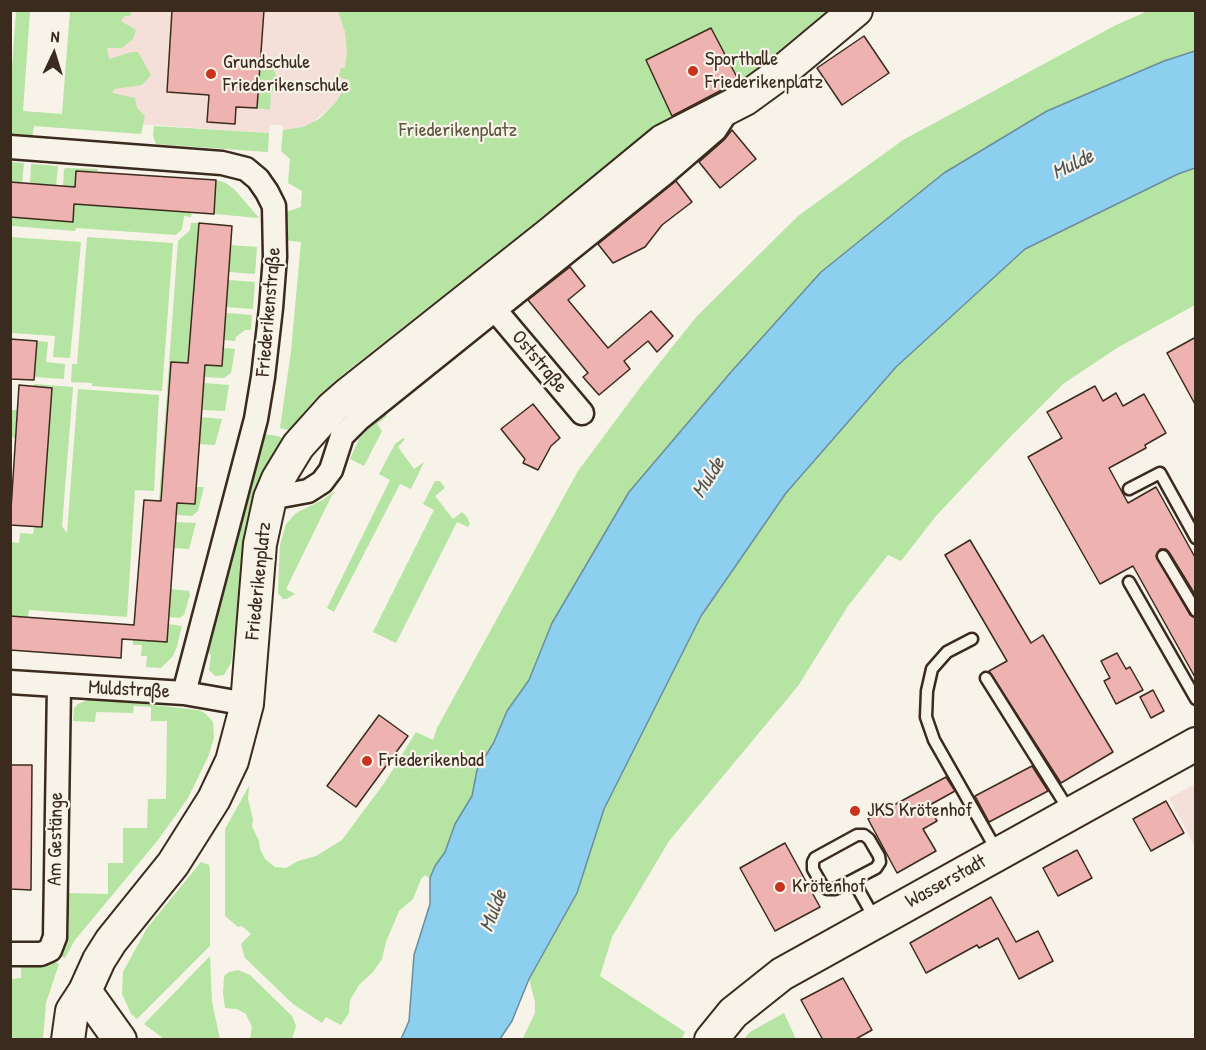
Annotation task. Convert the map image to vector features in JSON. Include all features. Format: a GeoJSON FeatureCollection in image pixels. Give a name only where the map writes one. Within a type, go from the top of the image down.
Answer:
{"type":"FeatureCollection","features":[{"type":"Feature","properties":{"kind":"main road","name":"Friederikenplatz"},"geometry":{"type":"LineString","coordinates":[[68,1040],[72,1011],[85,991],[95,967],[111,941],[203,827],[232,760],[247,704],[260,544],[270,498],[278,478],[298,446],[340,401],[663,141],[729,109],[778,75],[856,10]]}},
{"type":"Feature","properties":{"kind":"main road","name":"Wasserstadt"},"geometry":{"type":"LineString","coordinates":[[711,1040],[733,1013],[782,974],[1196,744]]}},
{"type":"Feature","properties":{"kind":"main road"},"geometry":{"type":"LineString","coordinates":[[85,991],[94,1040]]}},
{"type":"Feature","properties":{"kind":"main road"},"geometry":{"type":"LineString","coordinates":[[85,991],[120,1040]]}},
{"type":"Feature","properties":{"kind":"street"},"geometry":{"type":"LineString","coordinates":[[270,498],[308,491],[322,482],[331,470],[338,444],[349,427],[496,311],[715,130],[729,109]]}},
{"type":"Feature","properties":{"kind":"street","name":"Friederikenstraße"},"geometry":{"type":"LineString","coordinates":[[10,147],[222,162],[246,169],[258,178],[274,206],[275,257],[271,308],[265,367],[256,419],[184,693]]}},
{"type":"Feature","properties":{"kind":"street","name":"Oststraße"},"geometry":{"type":"LineString","coordinates":[[496,311],[582,413]]}},
{"type":"Feature","properties":{"kind":"street","name":"Muldstraße"},"geometry":{"type":"LineString","coordinates":[[10,682],[184,693],[247,704]]}},
{"type":"Feature","properties":{"kind":"street","name":"Am Gestänge"},"geometry":{"type":"LineString","coordinates":[[10,954],[41,954],[50,950],[55,937],[59,686]]}},
{"type":"Feature","properties":{"kind":"lane"},"geometry":{"type":"LineString","coordinates":[[1129,489],[1160,473],[1196,538]]}},
{"type":"Feature","properties":{"kind":"lane"},"geometry":{"type":"LineString","coordinates":[[1162,556],[1196,611]]}},
{"type":"Feature","properties":{"kind":"lane"},"geometry":{"type":"LineString","coordinates":[[1129,582],[1196,699]]}},
{"type":"Feature","properties":{"kind":"lane"},"geometry":{"type":"LineString","coordinates":[[972,639],[947,652],[932,669],[927,691],[926,717],[934,740],[998,853]]}},
{"type":"Feature","properties":{"kind":"lane"},"geometry":{"type":"LineString","coordinates":[[986,678],[1070,812]]}},
{"type":"Feature","properties":{"kind":"lane"},"geometry":{"type":"LineString","coordinates":[[857,835],[864,836],[869,839],[880,862],[876,868],[854,880],[835,889],[827,889],[822,885],[813,868],[813,862],[815,858],[857,835]]}},
{"type":"Feature","properties":{"kind":"lane"},"geometry":{"type":"LineString","coordinates":[[854,880],[876,921]]}},
{"type":"Feature","properties":{"kind":"shaded area","name":"Grundschule Friederikenschule"},"geometry":{"type":"Polygon","coordinates":[[[338,10],[345,32],[347,52],[345,68],[341,68],[338,76],[349,80],[336,102],[311,124],[283,130],[283,125],[270,125],[269,133],[80,120],[86,11],[338,10]]]}},
{"type":"Feature","properties":{"kind":"shaded area"},"geometry":{"type":"Polygon","coordinates":[[[1195,784],[1195,847],[1169,798],[1195,784]]]}},
{"type":"Feature","properties":{"kind":"green space"},"geometry":{"type":"Polygon","coordinates":[[[16,11],[30,11],[23,111],[62,114],[70,11],[129,11],[130,16],[125,16],[121,21],[136,30],[133,39],[122,48],[107,48],[109,59],[138,52],[151,75],[142,85],[114,89],[112,93],[135,98],[137,108],[145,116],[141,134],[34,126],[32,139],[11,137],[11,83],[16,11]]]}},
{"type":"Feature","properties":{"kind":"green space","name":"Friederikenplatz"},"geometry":{"type":"Polygon","coordinates":[[[338,11],[827,11],[756,72],[740,83],[672,117],[644,137],[341,376],[316,398],[289,430],[280,428],[291,351],[301,242],[284,240],[286,212],[301,207],[302,191],[288,183],[290,159],[281,151],[283,130],[303,127],[319,119],[336,102],[349,80],[338,77],[341,68],[345,68],[347,52],[345,32],[338,11]]]}},
{"type":"Feature","properties":{"kind":"green space"},"geometry":{"type":"Polygon","coordinates":[[[1148,11],[1195,11],[1195,51],[1164,61],[1047,111],[944,173],[629,492],[552,623],[529,680],[507,711],[494,742],[477,770],[472,796],[455,824],[445,852],[430,878],[425,875],[421,879],[413,899],[399,911],[386,942],[382,959],[373,972],[359,985],[350,1000],[349,1013],[341,1025],[326,1017],[322,1023],[293,1004],[245,958],[241,944],[251,934],[225,916],[225,829],[249,786],[248,799],[253,819],[252,826],[265,859],[275,867],[286,868],[298,861],[316,856],[342,840],[385,782],[416,732],[433,740],[437,728],[578,471],[697,316],[798,216],[903,140],[1116,25],[1148,11]]]}},
{"type":"Feature","properties":{"kind":"green space"},"geometry":{"type":"Polygon","coordinates":[[[261,58],[271,60],[276,75],[276,87],[271,93],[270,110],[257,108],[261,58]]]}},
{"type":"Feature","properties":{"kind":"green space"},"geometry":{"type":"Polygon","coordinates":[[[154,126],[269,133],[268,152],[156,144],[153,136],[154,126]]]}},
{"type":"Feature","properties":{"kind":"green space"},"geometry":{"type":"Polygon","coordinates":[[[10,162],[24,163],[22,184],[11,182],[10,162]]]}},
{"type":"Feature","properties":{"kind":"green space"},"geometry":{"type":"Polygon","coordinates":[[[31,164],[58,166],[56,186],[30,184],[31,164]]]}},
{"type":"Feature","properties":{"kind":"green space"},"geometry":{"type":"Polygon","coordinates":[[[1195,168],[1195,305],[1117,348],[1063,384],[936,516],[901,561],[888,555],[848,606],[798,686],[669,841],[612,937],[600,976],[685,1032],[682,1039],[522,1040],[535,1013],[535,1002],[529,979],[577,893],[604,809],[701,616],[786,493],[896,367],[1025,249],[1178,174],[1195,168]]]}},
{"type":"Feature","properties":{"kind":"green space"},"geometry":{"type":"Polygon","coordinates":[[[64,169],[98,169],[98,171],[77,171],[75,188],[63,186],[64,169]]]}},
{"type":"Feature","properties":{"kind":"green space"},"geometry":{"type":"Polygon","coordinates":[[[216,180],[226,183],[235,190],[259,218],[214,214],[216,180]]]}},
{"type":"Feature","properties":{"kind":"green space"},"geometry":{"type":"Polygon","coordinates":[[[74,204],[192,212],[191,217],[184,216],[182,229],[176,235],[11,226],[10,217],[73,221],[74,204]]]}},
{"type":"Feature","properties":{"kind":"green space"},"geometry":{"type":"Polygon","coordinates":[[[191,223],[199,223],[188,363],[171,362],[161,502],[159,501],[178,241],[190,230],[191,223]]]}},
{"type":"Feature","properties":{"kind":"green space"},"geometry":{"type":"Polygon","coordinates":[[[10,237],[81,242],[70,358],[53,357],[55,336],[11,333],[10,237]]]}},
{"type":"Feature","properties":{"kind":"green space"},"geometry":{"type":"Polygon","coordinates":[[[87,237],[173,243],[162,391],[92,386],[92,383],[71,382],[72,364],[77,364],[87,237]]]}},
{"type":"Feature","properties":{"kind":"green space"},"geometry":{"type":"Polygon","coordinates":[[[231,245],[257,247],[255,274],[229,272],[231,245]]]}},
{"type":"Feature","properties":{"kind":"green space"},"geometry":{"type":"Polygon","coordinates":[[[228,280],[255,282],[253,309],[226,307],[228,280]]]}},
{"type":"Feature","properties":{"kind":"green space"},"geometry":{"type":"Polygon","coordinates":[[[226,313],[252,315],[251,330],[245,330],[236,337],[235,341],[224,340],[226,313]]]}},
{"type":"Feature","properties":{"kind":"green space"},"geometry":{"type":"Polygon","coordinates":[[[37,341],[48,342],[46,362],[65,364],[64,379],[34,377],[37,341]]]}},
{"type":"Feature","properties":{"kind":"green space"},"geometry":{"type":"Polygon","coordinates":[[[223,348],[235,349],[231,373],[224,378],[204,377],[205,365],[223,348]]]}},
{"type":"Feature","properties":{"kind":"green space"},"geometry":{"type":"Polygon","coordinates":[[[204,383],[229,385],[225,411],[202,410],[204,383]]]}},
{"type":"Feature","properties":{"kind":"green space"},"geometry":{"type":"Polygon","coordinates":[[[34,384],[73,387],[62,526],[67,533],[78,389],[159,395],[154,491],[135,490],[127,617],[29,610],[28,617],[11,616],[10,542],[19,543],[20,533],[33,534],[34,527],[42,527],[52,388],[34,386],[34,384]]]}},
{"type":"Feature","properties":{"kind":"green space"},"geometry":{"type":"Polygon","coordinates":[[[10,410],[17,410],[15,438],[11,437],[10,410]]]}},
{"type":"Feature","properties":{"kind":"green space"},"geometry":{"type":"Polygon","coordinates":[[[384,413],[387,416],[377,424],[382,431],[364,466],[350,459],[359,439],[384,413]]]}},
{"type":"Feature","properties":{"kind":"green space"},"geometry":{"type":"Polygon","coordinates":[[[201,417],[222,419],[215,445],[199,444],[201,417]]]}},
{"type":"Feature","properties":{"kind":"green space"},"geometry":{"type":"Polygon","coordinates":[[[263,434],[284,439],[263,475],[245,543],[231,663],[224,675],[215,676],[209,670],[211,655],[206,650],[263,434]]]}},
{"type":"Feature","properties":{"kind":"green space"},"geometry":{"type":"Polygon","coordinates":[[[405,439],[398,447],[414,469],[424,462],[411,489],[400,484],[334,612],[327,608],[390,480],[379,474],[395,444],[405,439]]]}},
{"type":"Feature","properties":{"kind":"green space"},"geometry":{"type":"Polygon","coordinates":[[[435,481],[440,481],[445,488],[435,496],[453,519],[462,512],[470,524],[468,527],[457,522],[396,643],[373,632],[434,510],[423,504],[435,481]]]}},
{"type":"Feature","properties":{"kind":"green space"},"geometry":{"type":"Polygon","coordinates":[[[196,487],[204,487],[198,511],[192,516],[176,515],[177,503],[194,504],[196,487]]]}},
{"type":"Feature","properties":{"kind":"green space"},"geometry":{"type":"Polygon","coordinates":[[[334,491],[286,589],[295,594],[283,599],[278,593],[279,566],[280,545],[286,524],[296,513],[324,499],[334,491]]]}},
{"type":"Feature","properties":{"kind":"green space"},"geometry":{"type":"Polygon","coordinates":[[[176,522],[196,523],[189,549],[174,548],[176,522]]]}},
{"type":"Feature","properties":{"kind":"green space"},"geometry":{"type":"Polygon","coordinates":[[[170,589],[189,591],[184,615],[179,618],[169,617],[170,589]]]}},
{"type":"Feature","properties":{"kind":"green space"},"geometry":{"type":"Polygon","coordinates":[[[168,624],[182,626],[173,656],[161,668],[146,667],[147,656],[141,656],[142,645],[133,645],[133,640],[166,642],[168,624]]]}},
{"type":"Feature","properties":{"kind":"green space"},"geometry":{"type":"Polygon","coordinates":[[[88,700],[198,710],[205,713],[213,722],[214,738],[208,757],[188,798],[158,840],[75,940],[65,958],[58,955],[67,942],[69,931],[67,893],[108,894],[108,863],[123,863],[123,828],[147,828],[148,799],[166,799],[167,721],[151,721],[151,707],[134,706],[133,713],[96,712],[95,722],[73,721],[74,708],[88,700]]]}},
{"type":"Feature","properties":{"kind":"green space"},"geometry":{"type":"Polygon","coordinates":[[[201,862],[209,865],[210,870],[210,946],[137,1019],[131,1014],[122,994],[123,972],[147,928],[201,862]]]}},
{"type":"Feature","properties":{"kind":"green space"},"geometry":{"type":"Polygon","coordinates":[[[210,956],[212,1002],[220,1039],[164,1039],[144,1024],[210,956]]]}},
{"type":"Feature","properties":{"kind":"green space"},"geometry":{"type":"Polygon","coordinates":[[[47,959],[59,964],[46,1003],[43,1039],[11,1040],[11,979],[21,978],[21,962],[47,959]]]}},
{"type":"Feature","properties":{"kind":"green space"},"geometry":{"type":"Polygon","coordinates":[[[238,970],[250,975],[292,1016],[296,1026],[292,1039],[250,1039],[252,1027],[246,1014],[237,1009],[225,1008],[224,976],[238,970]]]}},
{"type":"Feature","properties":{"kind":"green space"},"geometry":{"type":"Polygon","coordinates":[[[784,1013],[796,1039],[744,1039],[750,1032],[784,1013]]]}},
{"type":"Feature","properties":{"kind":"water","name":"Mulde"},"geometry":{"type":"Polygon","coordinates":[[[1195,51],[1195,168],[1178,174],[1025,249],[896,367],[786,493],[701,616],[604,809],[577,893],[529,979],[512,1021],[500,1039],[401,1039],[409,1021],[414,955],[430,904],[430,878],[435,866],[445,852],[455,824],[472,796],[477,770],[494,742],[507,711],[529,680],[552,623],[629,492],[731,372],[821,272],[944,173],[1047,111],[1164,61],[1195,51]]]}},
{"type":"Feature","properties":{"kind":"building","name":"Grundschule Friederikenschule"},"geometry":{"type":"Polygon","coordinates":[[[172,10],[264,10],[257,108],[236,107],[235,124],[207,122],[209,95],[167,92],[172,10]]]}},
{"type":"Feature","properties":{"kind":"building","name":"Sporthalle Friederikenplatz"},"geometry":{"type":"Polygon","coordinates":[[[711,28],[739,81],[672,116],[646,60],[711,28]]]}},
{"type":"Feature","properties":{"kind":"building"},"geometry":{"type":"Polygon","coordinates":[[[864,36],[889,73],[842,105],[817,68],[864,36]]]}},
{"type":"Feature","properties":{"kind":"building"},"geometry":{"type":"Polygon","coordinates":[[[732,130],[756,159],[720,188],[699,162],[732,130]]]}},
{"type":"Feature","properties":{"kind":"building"},"geometry":{"type":"Polygon","coordinates":[[[76,171],[216,180],[214,214],[74,204],[73,222],[10,217],[10,182],[75,187],[76,171]]]}},
{"type":"Feature","properties":{"kind":"building"},"geometry":{"type":"Polygon","coordinates":[[[676,181],[692,202],[662,225],[645,247],[613,263],[598,244],[676,181]]]}},
{"type":"Feature","properties":{"kind":"building"},"geometry":{"type":"Polygon","coordinates":[[[199,223],[232,226],[222,366],[205,365],[195,504],[177,503],[167,642],[122,639],[121,658],[10,650],[10,616],[134,625],[144,500],[161,501],[171,362],[188,363],[199,223]]]}},
{"type":"Feature","properties":{"kind":"building"},"geometry":{"type":"Polygon","coordinates":[[[570,267],[585,286],[568,300],[608,348],[651,311],[673,336],[657,352],[648,341],[624,361],[630,369],[599,395],[583,377],[588,373],[528,300],[570,267]]]}},
{"type":"Feature","properties":{"kind":"building"},"geometry":{"type":"Polygon","coordinates":[[[1196,337],[1196,406],[1167,353],[1196,337]]]}},
{"type":"Feature","properties":{"kind":"building"},"geometry":{"type":"Polygon","coordinates":[[[10,339],[37,341],[34,380],[10,379],[10,339]]]}},
{"type":"Feature","properties":{"kind":"building"},"geometry":{"type":"Polygon","coordinates":[[[19,385],[52,388],[42,527],[10,525],[19,385]]]}},
{"type":"Feature","properties":{"kind":"building"},"geometry":{"type":"Polygon","coordinates":[[[1095,386],[1103,401],[1116,393],[1123,406],[1144,394],[1166,433],[1145,445],[1146,448],[1109,468],[1128,503],[1156,487],[1196,559],[1196,596],[1166,549],[1160,549],[1156,556],[1190,615],[1196,618],[1196,679],[1133,566],[1100,584],[1028,457],[1062,438],[1047,412],[1095,386]]]}},
{"type":"Feature","properties":{"kind":"building"},"geometry":{"type":"Polygon","coordinates":[[[533,404],[560,438],[551,446],[538,470],[523,463],[525,459],[501,429],[533,404]]]}},
{"type":"Feature","properties":{"kind":"building"},"geometry":{"type":"Polygon","coordinates":[[[970,540],[1031,643],[1043,635],[1113,752],[1061,783],[989,671],[1007,661],[945,555],[970,540]]]}},
{"type":"Feature","properties":{"kind":"building"},"geometry":{"type":"Polygon","coordinates":[[[1117,653],[1126,669],[1130,667],[1143,690],[1116,704],[1104,681],[1110,678],[1101,661],[1117,653]]]}},
{"type":"Feature","properties":{"kind":"building"},"geometry":{"type":"Polygon","coordinates":[[[1153,690],[1164,711],[1151,718],[1140,697],[1153,690]]]}},
{"type":"Feature","properties":{"kind":"building","name":"Friederikenbad"},"geometry":{"type":"Polygon","coordinates":[[[379,715],[408,736],[356,807],[327,786],[379,715]]]}},
{"type":"Feature","properties":{"kind":"building"},"geometry":{"type":"Polygon","coordinates":[[[10,765],[32,765],[31,890],[10,889],[10,765]]]}},
{"type":"Feature","properties":{"kind":"building"},"geometry":{"type":"Polygon","coordinates":[[[1032,766],[1048,791],[989,822],[975,796],[1032,766]]]}},
{"type":"Feature","properties":{"kind":"building"},"geometry":{"type":"Polygon","coordinates":[[[946,777],[955,791],[928,806],[937,821],[923,829],[936,851],[897,873],[868,819],[946,777]]]}},
{"type":"Feature","properties":{"kind":"building"},"geometry":{"type":"Polygon","coordinates":[[[1166,801],[1184,833],[1151,851],[1133,819],[1166,801]]]}},
{"type":"Feature","properties":{"kind":"building","name":"Krötenhof"},"geometry":{"type":"Polygon","coordinates":[[[785,843],[820,907],[775,931],[740,868],[785,843]]]}},
{"type":"Feature","properties":{"kind":"building"},"geometry":{"type":"Polygon","coordinates":[[[1077,850],[1092,878],[1058,896],[1043,868],[1077,850]]]}},
{"type":"Feature","properties":{"kind":"building"},"geometry":{"type":"Polygon","coordinates":[[[991,897],[1016,942],[1038,931],[1053,961],[1019,979],[998,938],[979,948],[977,945],[926,973],[910,943],[991,897]]]}},
{"type":"Feature","properties":{"kind":"building"},"geometry":{"type":"Polygon","coordinates":[[[843,978],[872,1030],[854,1040],[823,1040],[801,1000],[843,978]]]}},
{"type":"Feature","properties":{"kind":"place","name":"Sporthalle Friederikenplatz"},"geometry":{"type":"Point","coordinates":[693,71]}},
{"type":"Feature","properties":{"kind":"place","name":"Grundschule Friederikenschule"},"geometry":{"type":"Point","coordinates":[211,74]}},
{"type":"Feature","properties":{"kind":"place","name":"Friederikenbad"},"geometry":{"type":"Point","coordinates":[367,761]}},
{"type":"Feature","properties":{"kind":"place","name":"JKS Krötenhof"},"geometry":{"type":"Point","coordinates":[855,811]}},
{"type":"Feature","properties":{"kind":"place","name":"Krötenhof"},"geometry":{"type":"Point","coordinates":[780,887]}}]}
